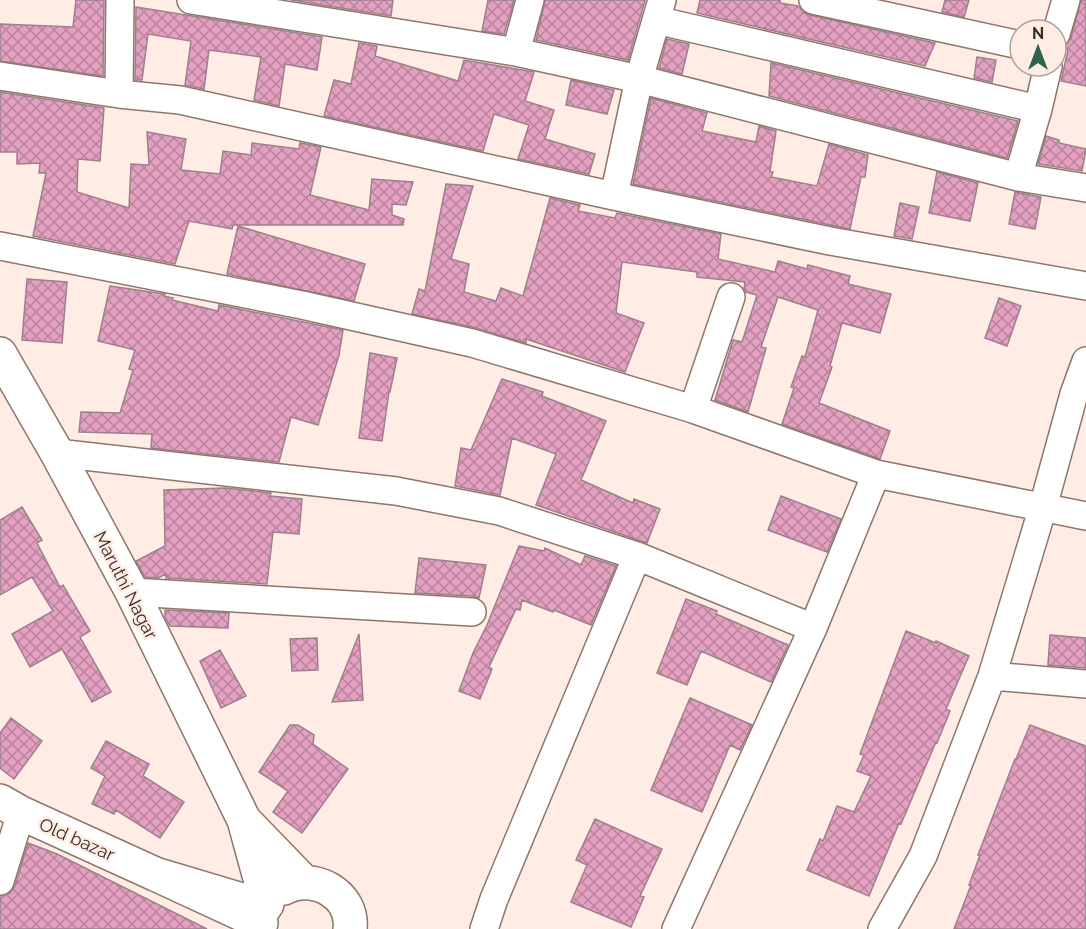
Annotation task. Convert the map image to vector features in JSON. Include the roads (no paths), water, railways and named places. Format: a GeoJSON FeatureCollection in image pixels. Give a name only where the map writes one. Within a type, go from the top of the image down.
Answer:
{"type":"FeatureCollection","features":[{"type":"Feature","properties":{"kind":"street"},"geometry":{"type":"LineString","coordinates":[[119,94],[120,0]]}},
{"type":"Feature","properties":{"kind":"street"},"geometry":{"type":"LineString","coordinates":[[191,0],[516,52],[639,79],[1018,177],[1086,188]]}},
{"type":"Feature","properties":{"kind":"street"},"geometry":{"type":"LineString","coordinates":[[516,52],[530,0]]}},
{"type":"Feature","properties":{"kind":"street"},"geometry":{"type":"LineString","coordinates":[[813,0],[1008,42]]}},
{"type":"Feature","properties":{"kind":"street"},"geometry":{"type":"LineString","coordinates":[[1061,18],[1066,0]]}},
{"type":"Feature","properties":{"kind":"street"},"geometry":{"type":"LineString","coordinates":[[614,196],[639,79],[659,10],[1038,109]]}},
{"type":"Feature","properties":{"kind":"street"},"geometry":{"type":"LineString","coordinates":[[0,76],[119,94],[180,100],[830,242],[1086,286]]}},
{"type":"Feature","properties":{"kind":"street"},"geometry":{"type":"LineString","coordinates":[[1018,177],[1045,78]]}},
{"type":"Feature","properties":{"kind":"street"},"geometry":{"type":"LineString","coordinates":[[0,246],[302,304],[460,340],[693,409],[876,474],[1086,516]]}},
{"type":"Feature","properties":{"kind":"street"},"geometry":{"type":"LineString","coordinates":[[693,409],[731,297]]}},
{"type":"Feature","properties":{"kind":"street","name":"Maruthi Nagar"},"geometry":{"type":"LineString","coordinates":[[0,354],[57,453],[132,592],[244,820]]}},
{"type":"Feature","properties":{"kind":"street"},"geometry":{"type":"LineString","coordinates":[[882,929],[923,856],[992,676],[1074,394],[1086,361]]}},
{"type":"Feature","properties":{"kind":"street"},"geometry":{"type":"LineString","coordinates":[[57,453],[396,491],[499,511],[637,556],[813,628]]}},
{"type":"Feature","properties":{"kind":"street"},"geometry":{"type":"LineString","coordinates":[[676,929],[813,628],[876,474]]}},
{"type":"Feature","properties":{"kind":"street"},"geometry":{"type":"LineString","coordinates":[[484,929],[494,899],[637,556]]}},
{"type":"Feature","properties":{"kind":"street"},"geometry":{"type":"LineString","coordinates":[[132,592],[472,612]]}},
{"type":"Feature","properties":{"kind":"street"},"geometry":{"type":"LineString","coordinates":[[992,676],[1086,684]]}},
{"type":"Feature","properties":{"kind":"street"},"geometry":{"type":"LineString","coordinates":[[0,880],[10,807]]}},
{"type":"Feature","properties":{"kind":"street","name":"Old bazar"},"geometry":{"type":"LineString","coordinates":[[10,807],[155,874],[264,916]]}},
{"type":"Feature","properties":{"kind":"street"},"geometry":{"type":"LineString","coordinates":[[244,820],[304,882]]}},
{"type":"Feature","properties":{"kind":"street"},"geometry":{"type":"LineString","coordinates":[[244,820],[264,916]]}},
{"type":"Feature","properties":{"kind":"street"},"geometry":{"type":"LineString","coordinates":[[264,916],[277,892],[290,885],[304,882],[330,889],[341,898],[348,910],[353,927]]}}]}
